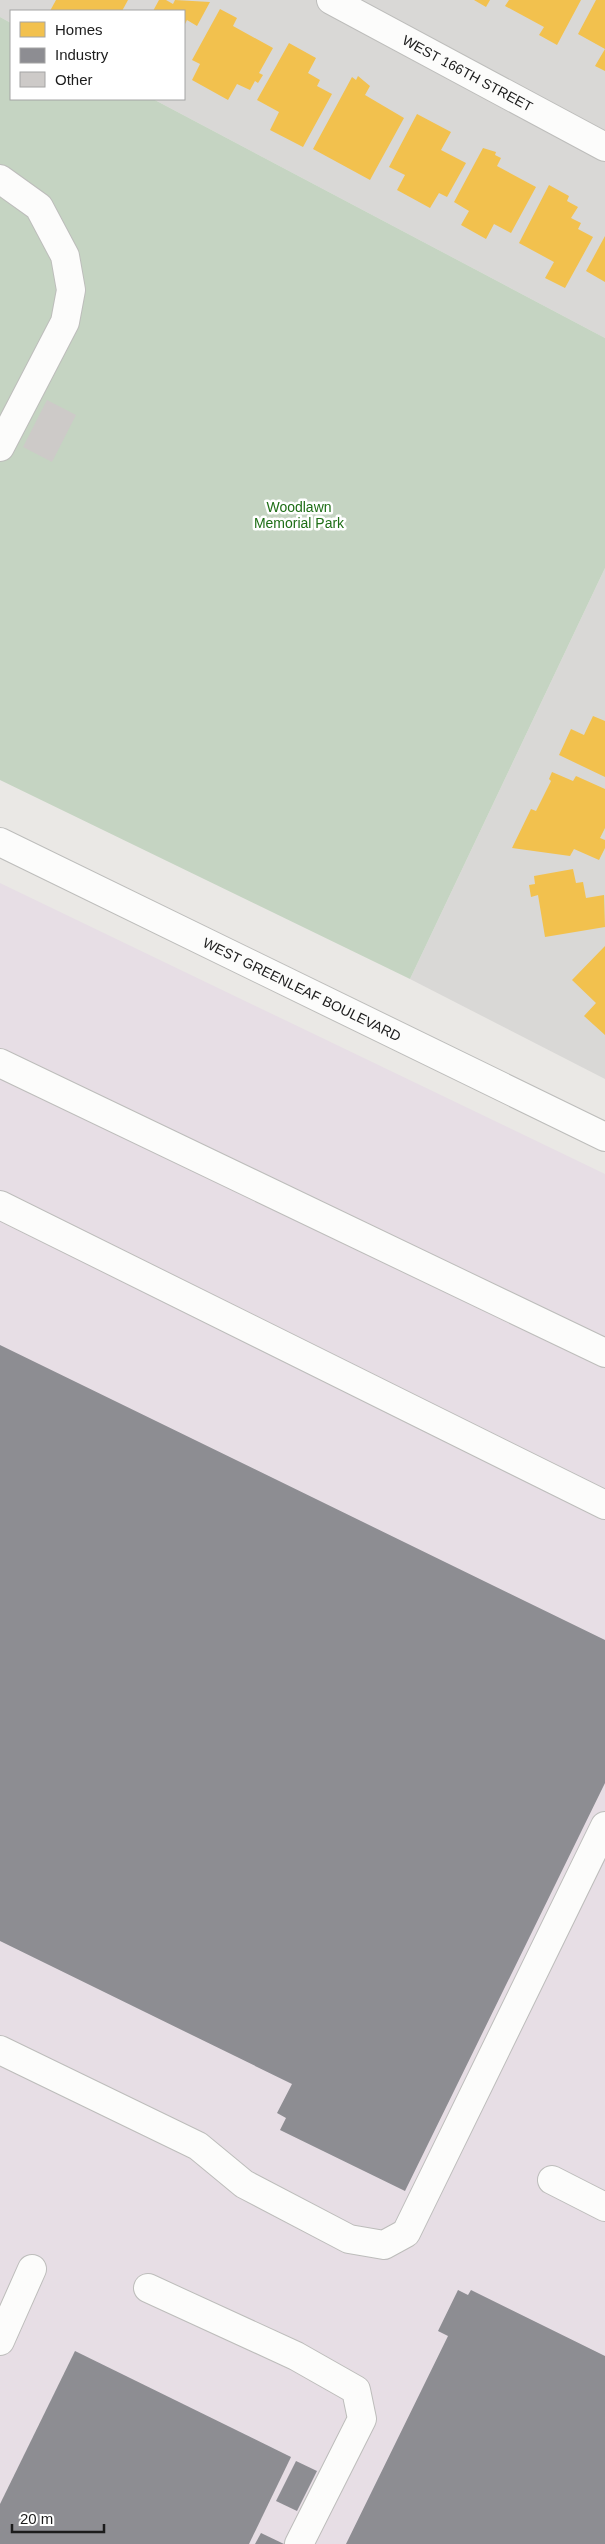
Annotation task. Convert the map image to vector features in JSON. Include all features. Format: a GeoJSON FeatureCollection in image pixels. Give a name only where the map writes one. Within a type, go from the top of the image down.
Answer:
{"type":"FeatureCollection","features":[{"type":"Feature","properties":{"kind":"street","name":"WEST 166TH STREET"},"geometry":{"type":"LineString","coordinates":[[331,0],[605,147]]}},
{"type":"Feature","properties":{"kind":"street"},"geometry":{"type":"LineString","coordinates":[[0,178],[39,208],[65,256],[72,290],[66,322],[0,447]]}},
{"type":"Feature","properties":{"kind":"street","name":"WEST GREENLEAF BOULEVARD"},"geometry":{"type":"LineString","coordinates":[[0,842],[605,1138]]}},
{"type":"Feature","properties":{"kind":"street"},"geometry":{"type":"LineString","coordinates":[[0,1063],[605,1353]]}},
{"type":"Feature","properties":{"kind":"street"},"geometry":{"type":"LineString","coordinates":[[0,1205],[605,1505]]}},
{"type":"Feature","properties":{"kind":"street"},"geometry":{"type":"LineString","coordinates":[[0,2050],[198,2146],[244,2184],[349,2239],[384,2245],[406,2233],[605,1826]]}},
{"type":"Feature","properties":{"kind":"street"},"geometry":{"type":"LineString","coordinates":[[552,2180],[605,2207]]}},
{"type":"Feature","properties":{"kind":"street"},"geometry":{"type":"LineString","coordinates":[[0,2341],[32,2269]]}},
{"type":"Feature","properties":{"kind":"street"},"geometry":{"type":"LineString","coordinates":[[148,2288],[296,2356],[356,2390],[362,2419],[299,2544]]}},
{"type":"Feature","properties":{"kind":"shaded area"},"geometry":{"type":"Polygon","coordinates":[[[0,0],[605,0],[605,338],[155,100],[185,100],[185,10],[10,10],[10,22],[0,17],[0,0]]]}},
{"type":"Feature","properties":{"kind":"shaded area"},"geometry":{"type":"Polygon","coordinates":[[[605,568],[605,1079],[410,979],[605,568]]]}},
{"type":"Feature","properties":{"kind":"shaded area"},"geometry":{"type":"Polygon","coordinates":[[[0,883],[605,1174],[605,2544],[0,2544],[0,883]]]}},
{"type":"Feature","properties":{"kind":"green space","name":"Woodlawn Memorial Park"},"geometry":{"type":"Polygon","coordinates":[[[0,17],[10,22],[10,100],[155,100],[605,338],[605,568],[410,979],[0,780],[0,17]]]}},
{"type":"Feature","properties":{"kind":"building: Homes"},"geometry":{"type":"Polygon","coordinates":[[[56,0],[128,0],[123,10],[51,10],[56,0]]]}},
{"type":"Feature","properties":{"kind":"building: Homes"},"geometry":{"type":"Polygon","coordinates":[[[159,0],[166,0],[173,4],[175,0],[210,2],[197,26],[187,20],[185,24],[185,10],[154,10],[159,0]]]}},
{"type":"Feature","properties":{"kind":"building: Homes"},"geometry":{"type":"Polygon","coordinates":[[[474,0],[490,0],[486,7],[474,0]]]}},
{"type":"Feature","properties":{"kind":"building: Homes"},"geometry":{"type":"Polygon","coordinates":[[[509,0],[581,0],[557,45],[539,35],[544,27],[505,6],[509,0]]]}},
{"type":"Feature","properties":{"kind":"building: Homes"},"geometry":{"type":"Polygon","coordinates":[[[596,0],[605,0],[605,49],[578,34],[596,0]]]}},
{"type":"Feature","properties":{"kind":"building: Homes"},"geometry":{"type":"Polygon","coordinates":[[[220,9],[237,18],[233,26],[273,48],[259,73],[263,75],[258,83],[255,81],[250,90],[237,84],[228,100],[192,80],[200,64],[192,60],[220,9]]]}},
{"type":"Feature","properties":{"kind":"building: Homes"},"geometry":{"type":"Polygon","coordinates":[[[289,43],[316,58],[308,73],[320,80],[317,86],[332,94],[303,147],[270,130],[279,112],[257,100],[289,43]]]}},
{"type":"Feature","properties":{"kind":"building: Homes"},"geometry":{"type":"Polygon","coordinates":[[[605,49],[605,71],[595,66],[605,49]]]}},
{"type":"Feature","properties":{"kind":"building: Homes"},"geometry":{"type":"Polygon","coordinates":[[[358,76],[370,86],[365,95],[404,118],[370,180],[313,149],[352,77],[356,80],[358,76]]]}},
{"type":"Feature","properties":{"kind":"building: Homes"},"geometry":{"type":"Polygon","coordinates":[[[417,114],[451,132],[441,150],[466,163],[447,197],[439,193],[430,208],[397,190],[405,175],[389,167],[417,114]]]}},
{"type":"Feature","properties":{"kind":"building: Homes"},"geometry":{"type":"Polygon","coordinates":[[[483,148],[496,152],[495,155],[501,158],[497,166],[536,187],[511,233],[494,224],[486,239],[461,225],[469,211],[454,202],[483,148]]]}},
{"type":"Feature","properties":{"kind":"building: Homes"},"geometry":{"type":"Polygon","coordinates":[[[549,185],[569,196],[567,201],[578,207],[571,218],[581,223],[578,229],[593,237],[565,288],[545,278],[554,262],[519,243],[549,185]]]}},
{"type":"Feature","properties":{"kind":"building: Homes"},"geometry":{"type":"Polygon","coordinates":[[[605,236],[605,282],[586,271],[605,236]]]}},
{"type":"Feature","properties":{"kind":"building: Homes"},"geometry":{"type":"Polygon","coordinates":[[[593,716],[605,721],[605,777],[559,755],[571,729],[584,735],[593,716]]]}},
{"type":"Feature","properties":{"kind":"building: Homes"},"geometry":{"type":"Polygon","coordinates":[[[552,772],[573,781],[576,776],[605,789],[605,828],[600,838],[605,840],[605,848],[599,860],[574,849],[570,856],[512,848],[531,809],[536,811],[551,781],[549,779],[552,772]]]}},
{"type":"Feature","properties":{"kind":"building: Homes"},"geometry":{"type":"Polygon","coordinates":[[[573,869],[576,883],[583,882],[586,898],[604,895],[605,927],[545,937],[538,895],[531,897],[529,885],[535,884],[534,876],[573,869]]]}},
{"type":"Feature","properties":{"kind":"building: Homes"},"geometry":{"type":"Polygon","coordinates":[[[605,946],[605,1035],[584,1016],[596,1003],[572,980],[605,946]]]}},
{"type":"Feature","properties":{"kind":"building: Industry"},"geometry":{"type":"Polygon","coordinates":[[[0,1345],[605,1640],[605,1783],[405,2191],[280,2130],[286,2118],[277,2113],[292,2084],[0,1941],[0,1345]]]}},
{"type":"Feature","properties":{"kind":"building: Industry"},"geometry":{"type":"Polygon","coordinates":[[[458,2290],[468,2295],[471,2290],[605,2356],[605,2544],[346,2544],[448,2336],[438,2331],[458,2290]]]}},
{"type":"Feature","properties":{"kind":"building: Industry"},"geometry":{"type":"Polygon","coordinates":[[[75,2351],[291,2457],[249,2544],[0,2544],[0,2504],[75,2351]]]}},
{"type":"Feature","properties":{"kind":"building: Industry"},"geometry":{"type":"Polygon","coordinates":[[[296,2461],[317,2471],[297,2511],[276,2501],[296,2461]]]}},
{"type":"Feature","properties":{"kind":"building: Industry"},"geometry":{"type":"Polygon","coordinates":[[[261,2533],[284,2544],[255,2544],[261,2533]]]}},
{"type":"Feature","properties":{"kind":"building: Other"},"geometry":{"type":"Polygon","coordinates":[[[47,400],[76,415],[52,462],[23,447],[47,400]]]}}]}
